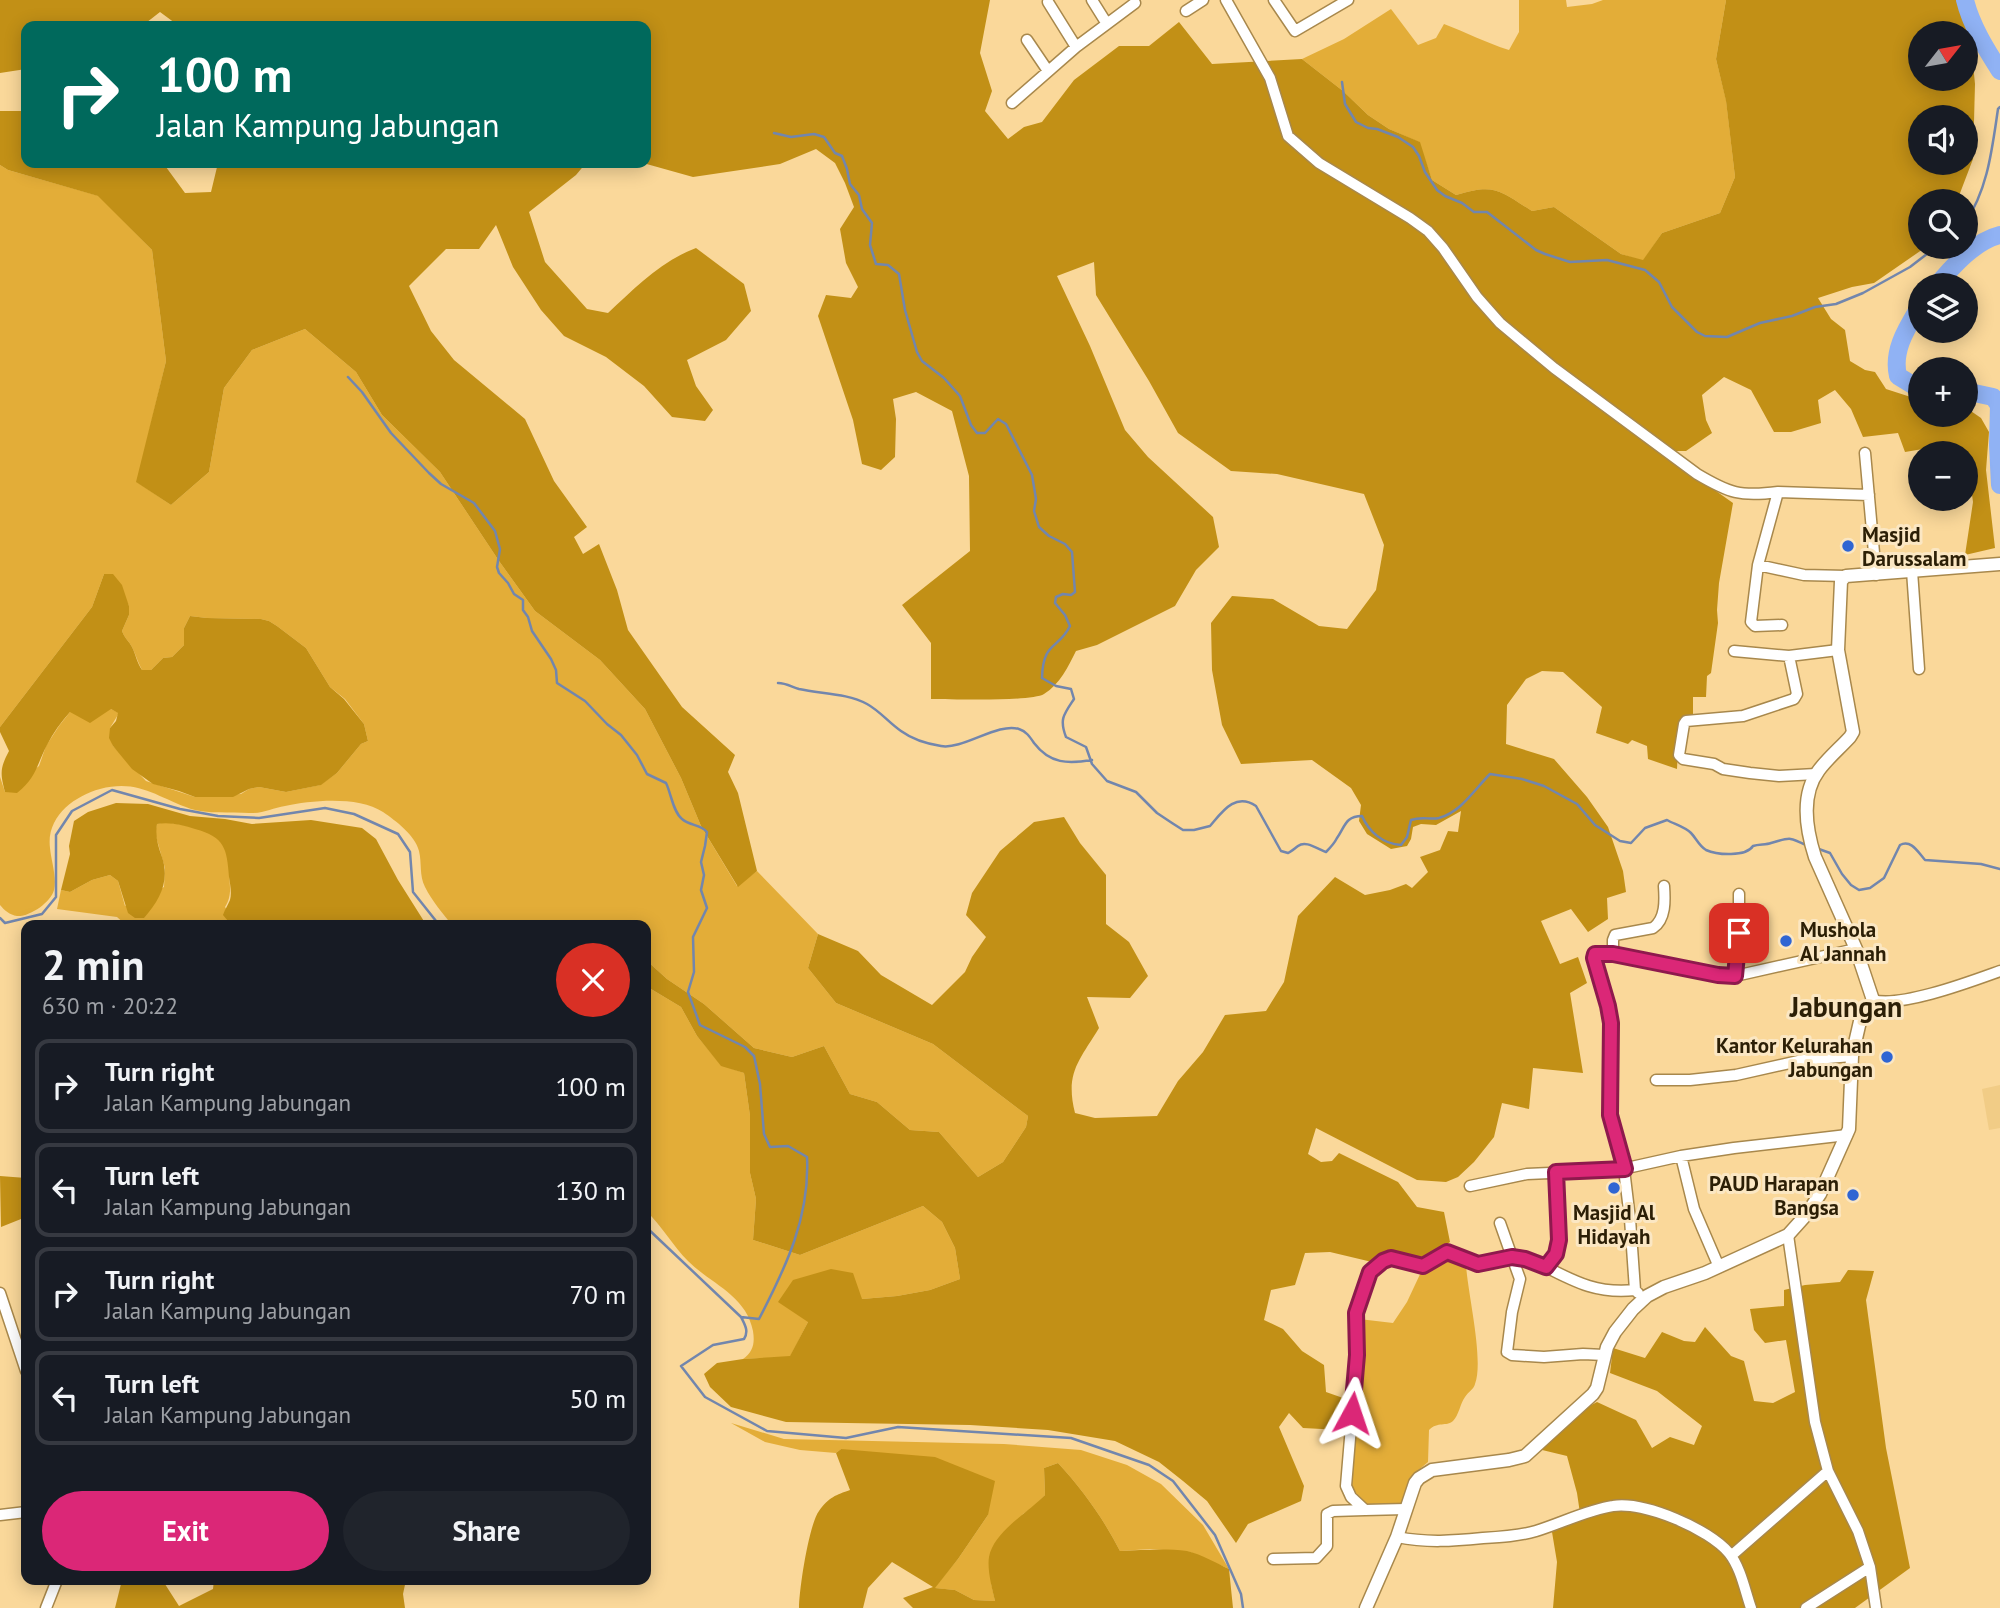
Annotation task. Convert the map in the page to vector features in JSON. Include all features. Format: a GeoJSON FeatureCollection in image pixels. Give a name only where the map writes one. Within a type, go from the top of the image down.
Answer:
{"type":"FeatureCollection","features":[{"type":"Feature","properties":{"kind":"street"},"geometry":{"type":"LineString","coordinates":[[1091,0],[1107,24]]}},
{"type":"Feature","properties":{"kind":"street"},"geometry":{"type":"LineString","coordinates":[[1186,11],[1203,0]]}},
{"type":"Feature","properties":{"kind":"street"},"geometry":{"type":"LineString","coordinates":[[1226,0],[1270,78],[1283,125],[1294,143],[1319,163],[1428,231],[1500,323],[1564,376],[1720,488],[1737,494],[1754,495],[1778,492],[1869,495]]}},
{"type":"Feature","properties":{"kind":"street"},"geometry":{"type":"LineString","coordinates":[[1275,0],[1295,31],[1348,0]]}},
{"type":"Feature","properties":{"kind":"street"},"geometry":{"type":"LineString","coordinates":[[1012,103],[1076,47],[1136,1]]}},
{"type":"Feature","properties":{"kind":"street"},"geometry":{"type":"LineString","coordinates":[[1048,2],[1076,47]]}},
{"type":"Feature","properties":{"kind":"street"},"geometry":{"type":"LineString","coordinates":[[1027,40],[1048,72]]}},
{"type":"Feature","properties":{"kind":"street"},"geometry":{"type":"LineString","coordinates":[[1865,453],[1876,575]]}},
{"type":"Feature","properties":{"kind":"street"},"geometry":{"type":"LineString","coordinates":[[1778,492],[1758,565],[1751,622],[1755,626],[1782,625]]}},
{"type":"Feature","properties":{"kind":"street"},"geometry":{"type":"LineString","coordinates":[[1758,565],[1804,575],[1846,576],[1997,564]]}},
{"type":"Feature","properties":{"kind":"street"},"geometry":{"type":"LineString","coordinates":[[1913,571],[1919,669]]}},
{"type":"Feature","properties":{"kind":"street"},"geometry":{"type":"LineString","coordinates":[[1846,576],[1842,581],[1838,650],[1853,732],[1816,774],[1806,806],[1810,843],[1856,950],[1873,1000]]}},
{"type":"Feature","properties":{"kind":"street"},"geometry":{"type":"LineString","coordinates":[[1734,651],[1789,656],[1838,650]]}},
{"type":"Feature","properties":{"kind":"street"},"geometry":{"type":"LineString","coordinates":[[1789,656],[1797,694],[1794,699],[1743,716],[1686,721],[1679,755],[1683,759],[1712,764],[1723,769],[1779,776],[1816,774]]}},
{"type":"Feature","properties":{"kind":"street"},"geometry":{"type":"LineString","coordinates":[[1613,954],[1615,935],[1653,929],[1661,922],[1665,900],[1664,886]]}},
{"type":"Feature","properties":{"kind":"street"},"geometry":{"type":"LineString","coordinates":[[1735,976],[1739,894]]}},
{"type":"Feature","properties":{"kind":"street"},"geometry":{"type":"LineString","coordinates":[[1366,1608],[1419,1478],[1432,1470],[1508,1461],[1530,1452],[1593,1394],[1597,1388],[1604,1355],[1615,1332],[1633,1309],[1641,1293],[1625,1169],[1610,1115],[1611,1023],[1595,954],[1613,954],[1735,976],[1856,950]]}},
{"type":"Feature","properties":{"kind":"street"},"geometry":{"type":"LineString","coordinates":[[1873,1000],[1889,1002],[1951,989],[2000,971]]}},
{"type":"Feature","properties":{"kind":"street"},"geometry":{"type":"LineString","coordinates":[[1365,1510],[1351,1497],[1346,1486],[1357,1355],[1355,1318],[1370,1272],[1387,1259],[1423,1266],[1447,1252],[1478,1264],[1512,1257],[1546,1267],[1581,1285],[1605,1291],[1641,1293],[1719,1267],[1788,1235],[1820,1194],[1847,1135],[1850,1123],[1852,1056],[1861,1017],[1873,1000]]}},
{"type":"Feature","properties":{"kind":"street"},"geometry":{"type":"LineString","coordinates":[[1656,1080],[1690,1080],[1736,1075],[1802,1060],[1852,1056]]}},
{"type":"Feature","properties":{"kind":"street"},"geometry":{"type":"LineString","coordinates":[[1470,1186],[1527,1174],[1625,1169],[1681,1156],[1847,1135]]}},
{"type":"Feature","properties":{"kind":"street"},"geometry":{"type":"LineString","coordinates":[[1681,1156],[1694,1209],[1719,1267]]}},
{"type":"Feature","properties":{"kind":"street"},"geometry":{"type":"LineString","coordinates":[[1546,1267],[1556,1254],[1559,1240],[1556,1172]]}},
{"type":"Feature","properties":{"kind":"street"},"geometry":{"type":"LineString","coordinates":[[1500,1223],[1520,1279],[1507,1352],[1512,1355],[1544,1357],[1604,1355]]}},
{"type":"Feature","properties":{"kind":"street"},"geometry":{"type":"LineString","coordinates":[[1788,1235],[1815,1422],[1828,1471],[1858,1531],[1870,1567],[1876,1608]]}},
{"type":"Feature","properties":{"kind":"street"},"geometry":{"type":"LineString","coordinates":[[0,1293],[21,1356]]}},
{"type":"Feature","properties":{"kind":"street"},"geometry":{"type":"LineString","coordinates":[[1731,1556],[1828,1471]]}},
{"type":"Feature","properties":{"kind":"street"},"geometry":{"type":"LineString","coordinates":[[1397,1537],[1431,1542],[1511,1536],[1533,1532],[1611,1506],[1643,1508],[1687,1524],[1712,1538],[1731,1556],[1751,1608]]}},
{"type":"Feature","properties":{"kind":"street"},"geometry":{"type":"LineString","coordinates":[[1273,1559],[1316,1558],[1327,1546],[1326,1514],[1332,1511],[1406,1509]]}},
{"type":"Feature","properties":{"kind":"street"},"geometry":{"type":"LineString","coordinates":[[0,1515],[21,1513]]}},
{"type":"Feature","properties":{"kind":"street"},"geometry":{"type":"LineString","coordinates":[[1806,1608],[1870,1567]]}},
{"type":"Feature","properties":{"kind":"street"},"geometry":{"type":"LineString","coordinates":[[46,1608],[55,1585]]}},
{"type":"Feature","properties":{"kind":"shaded area"},"geometry":{"type":"Polygon","coordinates":[[[0,0],[990,0],[980,53],[992,91],[985,111],[1008,139],[1024,127],[1042,122],[1074,80],[1119,46],[1149,46],[1179,22],[1212,64],[1302,59],[1343,91],[1368,115],[1389,129],[1420,142],[1432,180],[1456,195],[1488,189],[1504,194],[1532,211],[1554,207],[1621,254],[1643,260],[1662,233],[1720,213],[1735,177],[1726,101],[1716,59],[1726,0],[1968,0],[1966,21],[1908,21],[1908,91],[1975,91],[1974,105],[1908,105],[1908,175],[1967,175],[1962,189],[1908,189],[1909,259],[1874,283],[1818,298],[1831,319],[1845,330],[1850,361],[1865,370],[1875,372],[1886,389],[1908,396],[1908,427],[1978,427],[1978,416],[1981,418],[1989,432],[1986,470],[1995,548],[1965,555],[1972,511],[1978,511],[1978,441],[1908,441],[1908,452],[1905,452],[1898,433],[1863,437],[1851,409],[1835,390],[1818,400],[1821,423],[1791,432],[1774,432],[1751,390],[1724,377],[1702,395],[1706,420],[1712,433],[1686,451],[1677,451],[1672,460],[1733,503],[1719,583],[1718,623],[1711,673],[1707,676],[1706,697],[1693,697],[1693,717],[1681,718],[1677,769],[1648,759],[1647,746],[1632,740],[1628,744],[1596,733],[1602,707],[1563,672],[1542,671],[1526,679],[1507,705],[1506,744],[1554,759],[1587,797],[1608,827],[1623,871],[1626,892],[1607,898],[1608,919],[1588,932],[1571,909],[1541,921],[1560,964],[1578,957],[1587,983],[1570,993],[1583,1073],[1533,1068],[1529,1109],[1502,1103],[1494,1137],[1458,1177],[1446,1182],[1417,1180],[1316,1128],[1308,1154],[1321,1162],[1332,1161],[1339,1153],[1398,1182],[1417,1207],[1444,1212],[1450,1242],[1421,1262],[1395,1254],[1372,1262],[1330,1252],[1305,1253],[1295,1285],[1271,1290],[1264,1320],[1283,1329],[1302,1351],[1324,1365],[1326,1392],[1343,1398],[1341,1430],[1303,1428],[1289,1413],[1279,1427],[1304,1486],[1301,1501],[1248,1524],[1236,1543],[1207,1501],[1159,1462],[1115,1441],[1048,1430],[970,1425],[786,1422],[731,1407],[710,1387],[704,1374],[717,1363],[790,1356],[808,1322],[778,1302],[793,1280],[831,1269],[853,1273],[862,1299],[930,1290],[960,1279],[955,1248],[942,1222],[923,1206],[800,1255],[753,1240],[756,1199],[750,1173],[750,1116],[744,1073],[721,1066],[697,1036],[681,1007],[651,989],[651,965],[704,1004],[754,1048],[792,1057],[824,1046],[850,1094],[877,1102],[910,1130],[939,1132],[978,1177],[1003,1162],[1026,1127],[1028,1116],[933,1044],[836,1003],[808,968],[818,934],[858,951],[881,975],[932,1005],[965,972],[986,937],[966,915],[972,893],[1000,851],[1034,822],[1064,817],[1080,843],[1106,875],[1106,924],[1129,942],[1148,976],[1130,998],[1087,997],[1099,1028],[1080,1059],[1073,1077],[1072,1099],[1075,1113],[1095,1118],[1157,1116],[1178,1081],[1203,1052],[1225,1015],[1266,1011],[1284,982],[1298,916],[1335,877],[1365,895],[1406,884],[1412,888],[1428,872],[1420,857],[1440,850],[1448,831],[1458,832],[1461,811],[1436,825],[1421,824],[1413,827],[1407,846],[1391,849],[1367,834],[1359,821],[1361,805],[1351,788],[1312,760],[1241,764],[1222,725],[1212,670],[1211,623],[1232,596],[1273,599],[1319,626],[1347,629],[1376,590],[1384,545],[1364,494],[1277,474],[1231,471],[1178,433],[1096,295],[1094,262],[1057,276],[1125,430],[1148,457],[1213,517],[1219,547],[1196,570],[1175,606],[1097,645],[1076,651],[1059,680],[1044,694],[1008,699],[931,699],[931,643],[902,605],[970,551],[969,476],[952,411],[916,392],[893,399],[896,419],[895,457],[881,470],[862,464],[853,420],[818,316],[826,295],[851,298],[858,287],[846,263],[840,229],[854,207],[845,183],[835,163],[816,149],[780,164],[693,177],[651,165],[651,21],[172,21],[160,12],[148,21],[21,21],[21,70],[0,73],[0,0]]]}},
{"type":"Feature","properties":{"kind":"shaded area"},"geometry":{"type":"Polygon","coordinates":[[[1519,0],[1566,0],[1567,7],[1603,0],[1726,0],[1716,59],[1726,100],[1735,177],[1720,213],[1662,233],[1643,261],[1621,254],[1554,207],[1532,211],[1504,194],[1488,189],[1456,195],[1432,180],[1419,142],[1389,129],[1368,115],[1343,91],[1302,59],[1344,39],[1391,9],[1418,45],[1436,38],[1444,24],[1509,50],[1519,32],[1519,0]]]}},
{"type":"Feature","properties":{"kind":"shaded area"},"geometry":{"type":"Polygon","coordinates":[[[0,111],[21,111],[21,168],[167,168],[185,193],[211,192],[217,168],[582,168],[529,212],[545,262],[587,309],[608,313],[660,268],[696,248],[744,284],[751,311],[726,340],[687,360],[696,386],[713,410],[705,421],[672,417],[644,386],[606,357],[564,336],[541,310],[513,267],[496,225],[479,249],[446,249],[409,286],[431,331],[454,360],[525,419],[554,481],[587,527],[574,537],[583,554],[599,544],[617,590],[628,630],[682,707],[735,755],[728,772],[738,793],[757,871],[738,887],[701,826],[681,778],[645,709],[600,660],[535,611],[440,472],[382,415],[356,372],[305,329],[252,350],[224,388],[209,472],[171,505],[136,482],[166,361],[152,250],[98,196],[8,170],[0,165],[0,111]]]}},
{"type":"Feature","properties":{"kind":"shaded area"},"geometry":{"type":"Polygon","coordinates":[[[0,165],[8,170],[99,196],[152,250],[166,361],[137,482],[171,505],[209,472],[224,388],[252,350],[305,329],[356,372],[382,415],[440,472],[535,611],[600,660],[645,709],[681,778],[701,826],[737,886],[757,871],[818,934],[808,968],[836,1003],[933,1044],[1028,1116],[1026,1127],[1003,1162],[978,1177],[939,1132],[910,1130],[877,1102],[850,1094],[824,1046],[792,1057],[754,1048],[704,1004],[651,965],[651,920],[448,920],[425,887],[419,851],[414,839],[383,812],[361,803],[322,801],[254,813],[211,812],[197,811],[137,788],[114,786],[100,789],[72,803],[52,827],[50,848],[55,885],[49,899],[34,911],[22,916],[12,915],[3,909],[0,905],[0,777],[5,792],[39,766],[46,746],[70,712],[111,709],[119,713],[110,728],[113,746],[146,781],[195,797],[241,794],[259,787],[286,792],[320,785],[337,773],[361,744],[368,741],[364,724],[345,699],[330,687],[306,648],[269,621],[190,616],[184,628],[184,645],[172,657],[163,658],[151,670],[142,670],[122,631],[129,615],[129,606],[104,574],[92,607],[0,727],[0,165]]]}},
{"type":"Feature","properties":{"kind":"shaded area"},"geometry":{"type":"Polygon","coordinates":[[[104,574],[113,574],[122,585],[129,615],[122,631],[142,670],[151,670],[163,658],[172,657],[184,645],[184,628],[190,616],[269,621],[306,648],[330,687],[344,699],[364,724],[368,741],[361,744],[337,773],[321,785],[286,792],[259,787],[233,797],[195,797],[153,784],[132,769],[109,738],[110,728],[118,713],[111,709],[90,723],[70,712],[52,736],[29,782],[17,793],[5,792],[2,771],[9,751],[0,727],[92,607],[104,574]]]}},
{"type":"Feature","properties":{"kind":"shaded area"},"geometry":{"type":"Polygon","coordinates":[[[116,803],[148,804],[190,816],[252,824],[311,820],[362,828],[376,839],[423,920],[227,920],[223,915],[230,900],[231,889],[223,846],[205,832],[172,824],[157,824],[157,841],[165,874],[162,890],[144,918],[135,918],[128,913],[118,881],[110,875],[92,880],[70,892],[61,890],[70,854],[74,821],[88,812],[116,803]]]}},
{"type":"Feature","properties":{"kind":"shaded area"},"geometry":{"type":"Polygon","coordinates":[[[166,822],[193,827],[218,838],[228,858],[230,887],[225,907],[233,920],[120,920],[117,917],[57,909],[61,890],[70,892],[92,880],[110,875],[118,881],[125,906],[164,887],[165,868],[155,833],[157,824],[166,822]]]}},
{"type":"Feature","properties":{"kind":"shaded area"},"geometry":{"type":"Polygon","coordinates":[[[651,989],[681,1007],[697,1036],[721,1065],[744,1073],[750,1116],[750,1173],[756,1199],[753,1240],[800,1255],[923,1206],[942,1222],[955,1248],[960,1279],[930,1290],[862,1299],[808,1322],[790,1357],[743,1359],[751,1350],[754,1340],[743,1308],[688,1261],[651,1216],[651,989]]]}},
{"type":"Feature","properties":{"kind":"shaded area"},"geometry":{"type":"Polygon","coordinates":[[[2000,1085],[2000,1128],[1989,1130],[1982,1089],[2000,1085]]]}},
{"type":"Feature","properties":{"kind":"shaded area"},"geometry":{"type":"Polygon","coordinates":[[[0,1176],[21,1178],[21,1219],[1,1227],[0,1176]]]}},
{"type":"Feature","properties":{"kind":"shaded area"},"geometry":{"type":"Polygon","coordinates":[[[1447,1254],[1466,1265],[1477,1344],[1475,1384],[1463,1400],[1453,1421],[1429,1430],[1428,1462],[1415,1473],[1404,1505],[1364,1506],[1351,1487],[1359,1319],[1393,1323],[1407,1302],[1422,1270],[1447,1254]]]}},
{"type":"Feature","properties":{"kind":"shaded area"},"geometry":{"type":"Polygon","coordinates":[[[1848,1270],[1874,1271],[1866,1300],[1886,1448],[1910,1568],[1855,1608],[1553,1608],[1557,1562],[1552,1532],[1581,1520],[1567,1456],[1538,1449],[1582,1410],[1597,1402],[1636,1420],[1652,1448],[1670,1437],[1694,1445],[1702,1426],[1657,1391],[1610,1373],[1613,1348],[1645,1358],[1662,1332],[1684,1341],[1695,1342],[1705,1327],[1731,1356],[1744,1361],[1754,1401],[1773,1403],[1795,1392],[1786,1340],[1765,1343],[1754,1330],[1750,1309],[1784,1306],[1784,1290],[1840,1282],[1848,1270]]]}},
{"type":"Feature","properties":{"kind":"shaded area"},"geometry":{"type":"Polygon","coordinates":[[[731,1423],[784,1439],[1004,1444],[1081,1450],[1127,1465],[1161,1484],[1203,1525],[1229,1569],[1190,1552],[1150,1549],[1120,1551],[1092,1505],[1058,1463],[1044,1468],[1045,1495],[1023,1514],[991,1583],[995,1601],[974,1600],[955,1590],[934,1588],[988,1515],[841,1449],[836,1453],[800,1450],[765,1442],[731,1423]]]}},
{"type":"Feature","properties":{"kind":"shaded area"},"geometry":{"type":"Polygon","coordinates":[[[841,1449],[935,1457],[995,1481],[988,1515],[935,1588],[955,1590],[974,1600],[995,1601],[989,1568],[992,1548],[1004,1531],[1045,1495],[1044,1468],[1058,1463],[1092,1505],[1120,1551],[1187,1551],[1229,1569],[1233,1608],[913,1608],[903,1598],[933,1587],[892,1562],[868,1588],[863,1608],[799,1608],[805,1558],[815,1518],[830,1500],[850,1490],[836,1453],[841,1449]]]}},
{"type":"Feature","properties":{"kind":"shaded area"},"geometry":{"type":"Polygon","coordinates":[[[121,1585],[166,1585],[179,1606],[213,1589],[213,1585],[405,1585],[405,1608],[115,1608],[121,1585]]]}},
{"type":"Feature","properties":{"kind":"waterway"},"geometry":{"type":"LineString","coordinates":[[1965,0],[1975,28],[2000,71]]}},
{"type":"Feature","properties":{"kind":"waterway"},"geometry":{"type":"LineString","coordinates":[[1342,82],[1345,104],[1356,122],[1398,137],[1413,147],[1425,172],[1437,190],[1445,196],[1474,212],[1487,212],[1545,254],[1570,262],[1607,260],[1645,270],[1659,282],[1672,307],[1697,332],[1705,336],[1727,337],[1760,323],[1792,316],[1815,307],[1836,304],[1863,293],[1920,259]]}},
{"type":"Feature","properties":{"kind":"waterway"},"geometry":{"type":"LineString","coordinates":[[1978,198],[1991,154],[2000,107]]}},
{"type":"Feature","properties":{"kind":"waterway"},"geometry":{"type":"LineString","coordinates":[[774,133],[791,137],[814,134],[824,137],[835,153],[842,156],[850,184],[859,195],[862,209],[872,223],[870,245],[876,264],[888,265],[899,274],[905,310],[922,361],[944,378],[960,396],[971,425],[977,433],[985,433],[998,419],[1006,424],[1032,475],[1036,499],[1034,511],[1039,527],[1065,544],[1072,552],[1075,592],[1056,597],[1055,603],[1070,626],[1048,652],[1042,678],[1056,686],[1071,689],[1074,699],[1063,721],[1066,737],[1086,747],[1092,764],[1107,781],[1136,792],[1157,813],[1183,830],[1210,826],[1235,802],[1248,802],[1256,806],[1281,851],[1288,853],[1301,844],[1326,852],[1344,826],[1356,816],[1362,816],[1377,836],[1401,845],[1407,837],[1411,820],[1436,818],[1454,811],[1490,774],[1544,786],[1577,804],[1595,825],[1620,841],[1631,843],[1645,828],[1667,820],[1689,831],[1706,850],[1717,853],[1744,852],[1753,846],[1788,839],[1806,845]]}},
{"type":"Feature","properties":{"kind":"waterway"},"geometry":{"type":"LineString","coordinates":[[1947,273],[1973,248],[2000,235]]}},
{"type":"Feature","properties":{"kind":"waterway"},"geometry":{"type":"LineString","coordinates":[[1908,327],[1897,357],[1898,376],[1908,382]]}},
{"type":"Feature","properties":{"kind":"waterway"},"geometry":{"type":"LineString","coordinates":[[348,377],[391,433],[429,473],[441,484],[474,503],[495,531],[500,549],[497,567],[499,573],[514,594],[523,600],[523,610],[532,631],[556,670],[557,683],[585,701],[621,735],[637,755],[647,774],[666,783],[674,807],[682,819],[707,832],[701,862],[704,875],[701,890],[707,908],[693,937],[694,972],[688,992],[700,1025],[745,1047],[754,1056],[760,1084],[764,1134],[770,1147],[788,1146],[807,1157],[805,1200],[787,1261],[759,1319],[741,1317]]}},
{"type":"Feature","properties":{"kind":"waterway"},"geometry":{"type":"LineString","coordinates":[[1978,394],[1993,397],[1999,405],[2000,485]]}},
{"type":"Feature","properties":{"kind":"waterway"},"geometry":{"type":"LineString","coordinates":[[778,683],[859,700],[905,734],[931,744],[950,746],[1011,728],[1024,731],[1040,750],[1053,759],[1067,762],[1092,760]]}},
{"type":"Feature","properties":{"kind":"waterway"},"geometry":{"type":"LineString","coordinates":[[0,918],[5,923],[42,914],[56,897],[56,835],[72,811],[112,790],[180,809],[218,816],[259,818],[325,808],[354,814],[398,834],[410,852],[413,892],[435,920]]}},
{"type":"Feature","properties":{"kind":"waterway"},"geometry":{"type":"LineString","coordinates":[[1816,848],[1830,853],[1842,874],[1859,890],[1870,888],[1884,878],[1900,845],[1904,844],[1914,847],[1925,860],[1981,864],[2000,869]]}},
{"type":"Feature","properties":{"kind":"waterway"},"geometry":{"type":"LineString","coordinates":[[651,1232],[741,1317],[745,1325],[744,1339],[713,1345],[681,1366],[705,1397],[767,1431],[846,1438],[898,1427],[1071,1438],[1149,1465],[1173,1481],[1215,1535],[1241,1594],[1243,1608]]}},
{"type":"Feature","properties":{"kind":"place","name":"Masjid Darussalam"},"geometry":{"type":"Point","coordinates":[1848,546]}},
{"type":"Feature","properties":{"kind":"place","name":"Mushola Al Jannah"},"geometry":{"type":"Point","coordinates":[1786,941]}},
{"type":"Feature","properties":{"kind":"place","name":"Kantor Kelurahan Jabungan"},"geometry":{"type":"Point","coordinates":[1887,1057]}},
{"type":"Feature","properties":{"kind":"place","name":"Masjid Al Hidayah"},"geometry":{"type":"Point","coordinates":[1614,1188]}},
{"type":"Feature","properties":{"kind":"place","name":"PAUD Harapan Bangsa"},"geometry":{"type":"Point","coordinates":[1853,1195]}},
{"type":"Feature","properties":{"kind":"district","name":"Jabungan"},"geometry":{"type":"Point","coordinates":[1846,1006]}},
{"type":"Feature","properties":{"kind":"route"},"geometry":{"type":"LineString","coordinates":[[1352,1413],[1357,1355],[1355,1318],[1373,1269],[1391,1258],[1423,1266],[1447,1252],[1478,1264],[1512,1257],[1546,1267],[1556,1254],[1559,1240],[1556,1172],[1625,1169],[1610,1115],[1611,1023],[1595,954],[1613,954],[1735,976],[1739,933]]}}]}
